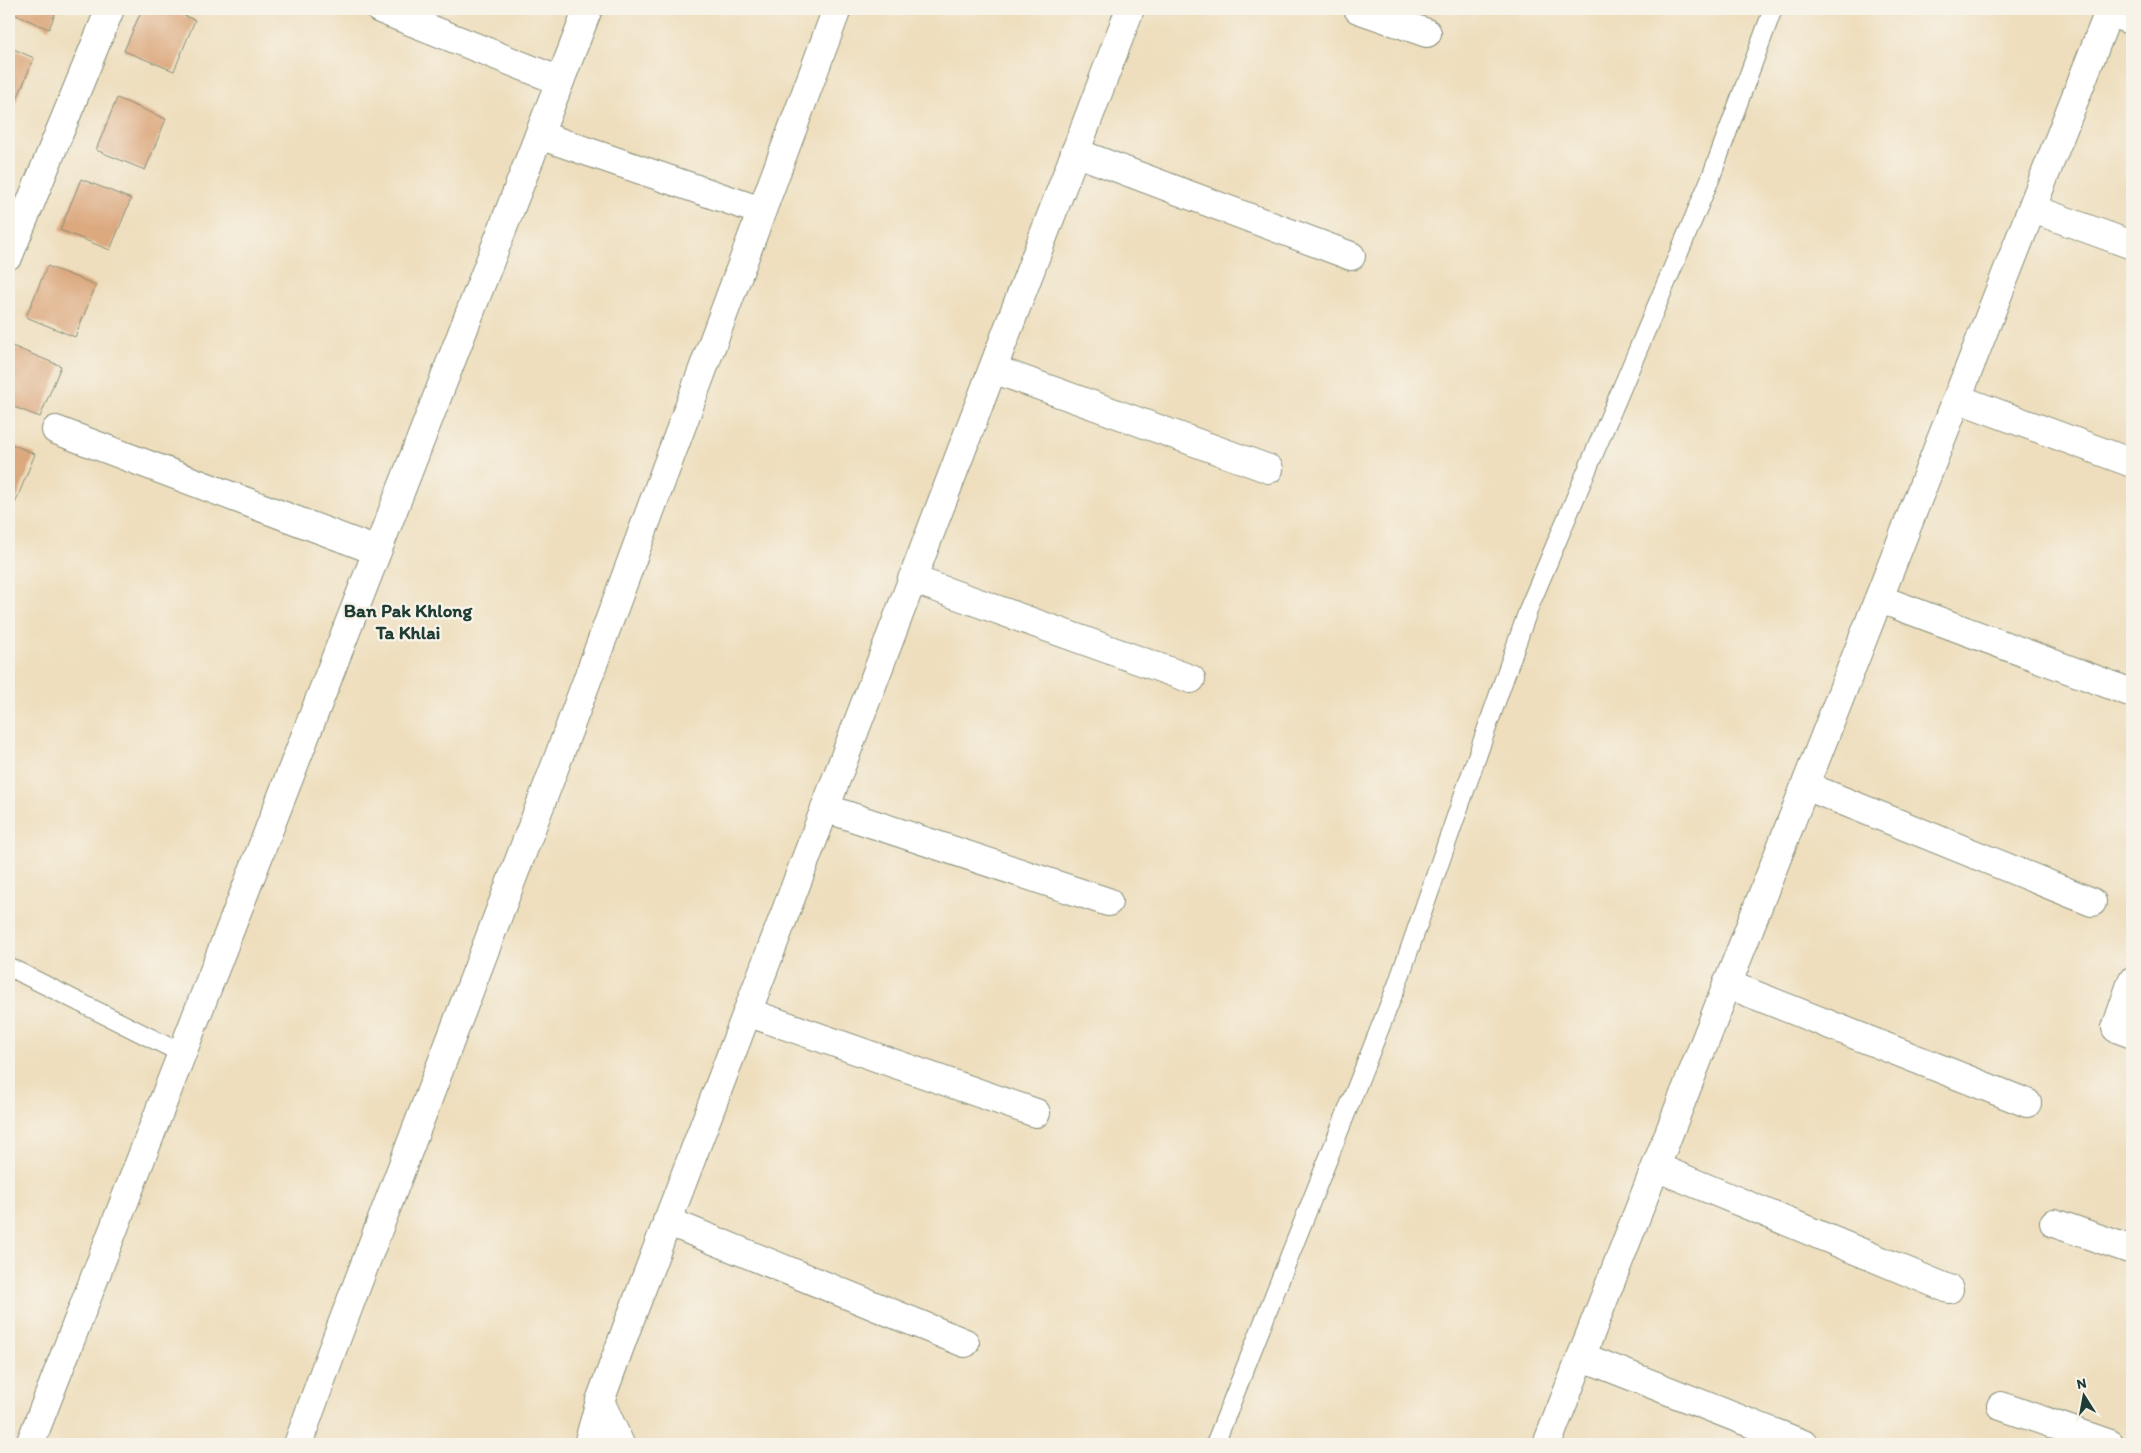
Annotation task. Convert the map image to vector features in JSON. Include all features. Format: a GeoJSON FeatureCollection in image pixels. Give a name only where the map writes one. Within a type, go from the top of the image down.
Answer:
{"type":"FeatureCollection","features":[{"type":"Feature","properties":{"kind":"street"},"geometry":{"type":"LineString","coordinates":[[9,255],[110,9]]}},
{"type":"Feature","properties":{"kind":"street"},"geometry":{"type":"LineString","coordinates":[[380,9],[560,80]]}},
{"type":"Feature","properties":{"kind":"street"},"geometry":{"type":"LineString","coordinates":[[30,1444],[588,9]]}},
{"type":"Feature","properties":{"kind":"street"},"geometry":{"type":"LineString","coordinates":[[298,1444],[348,1306],[554,769],[837,9]]}},
{"type":"Feature","properties":{"kind":"street"},"geometry":{"type":"LineString","coordinates":[[588,1444],[600,1401],[1130,9]]}},
{"type":"Feature","properties":{"kind":"street"},"geometry":{"type":"LineString","coordinates":[[1358,9],[1427,33]]}},
{"type":"Feature","properties":{"kind":"street"},"geometry":{"type":"LineString","coordinates":[[1547,1444],[1583,1357],[1727,984],[2033,208],[2117,14]]}},
{"type":"Feature","properties":{"kind":"street"},"geometry":{"type":"LineString","coordinates":[[539,135],[761,211]]}},
{"type":"Feature","properties":{"kind":"street"},"geometry":{"type":"LineString","coordinates":[[1075,152],[1351,256]]}},
{"type":"Feature","properties":{"kind":"street"},"geometry":{"type":"LineString","coordinates":[[2033,208],[2132,245]]}},
{"type":"Feature","properties":{"kind":"street"},"geometry":{"type":"LineString","coordinates":[[993,369],[1269,469]]}},
{"type":"Feature","properties":{"kind":"street"},"geometry":{"type":"LineString","coordinates":[[1959,399],[2132,463]]}},
{"type":"Feature","properties":{"kind":"street"},"geometry":{"type":"LineString","coordinates":[[56,430],[377,551]]}},
{"type":"Feature","properties":{"kind":"street"},"geometry":{"type":"LineString","coordinates":[[912,579],[1191,679]]}},
{"type":"Feature","properties":{"kind":"street"},"geometry":{"type":"LineString","coordinates":[[1880,599],[2132,693]]}},
{"type":"Feature","properties":{"kind":"street"},"geometry":{"type":"LineString","coordinates":[[1806,786],[2092,902]]}},
{"type":"Feature","properties":{"kind":"street"},"geometry":{"type":"LineString","coordinates":[[825,808],[1108,902]]}},
{"type":"Feature","properties":{"kind":"street"},"geometry":{"type":"LineString","coordinates":[[2132,980],[2116,1028],[2132,1034]]}},
{"type":"Feature","properties":{"kind":"street"},"geometry":{"type":"LineString","coordinates":[[1727,984],[2027,1103]]}},
{"type":"Feature","properties":{"kind":"street"},"geometry":{"type":"LineString","coordinates":[[747,1012],[1036,1113]]}},
{"type":"Feature","properties":{"kind":"street"},"geometry":{"type":"LineString","coordinates":[[1656,1167],[1950,1289]]}},
{"type":"Feature","properties":{"kind":"street"},"geometry":{"type":"LineString","coordinates":[[668,1221],[965,1343]]}},
{"type":"Feature","properties":{"kind":"street"},"geometry":{"type":"LineString","coordinates":[[2054,1224],[2132,1250]]}},
{"type":"Feature","properties":{"kind":"street"},"geometry":{"type":"LineString","coordinates":[[1583,1357],[1803,1444]]}},
{"type":"Feature","properties":{"kind":"street"},"geometry":{"type":"LineString","coordinates":[[600,1401],[620,1444]]}},
{"type":"Feature","properties":{"kind":"street"},"geometry":{"type":"LineString","coordinates":[[2001,1406],[2110,1444]]}},
{"type":"Feature","properties":{"kind":"lane"},"geometry":{"type":"LineString","coordinates":[[1215,1444],[1397,984],[1530,604],[1711,177],[1773,9]]}},
{"type":"Feature","properties":{"kind":"lane"},"geometry":{"type":"LineString","coordinates":[[9,967],[182,1053]]}},
{"type":"Feature","properties":{"kind":"building"},"geometry":{"type":"Polygon","coordinates":[[[9,9],[57,9],[49,29],[9,12],[9,9]]]}},
{"type":"Feature","properties":{"kind":"building"},"geometry":{"type":"Polygon","coordinates":[[[142,9],[167,9],[195,20],[174,71],[124,51],[142,9]]]}},
{"type":"Feature","properties":{"kind":"building"},"geometry":{"type":"Polygon","coordinates":[[[9,47],[34,58],[13,109],[9,108],[9,47]]]}},
{"type":"Feature","properties":{"kind":"building"},"geometry":{"type":"Polygon","coordinates":[[[117,98],[166,119],[145,170],[96,150],[117,98]]]}},
{"type":"Feature","properties":{"kind":"building"},"geometry":{"type":"Polygon","coordinates":[[[81,179],[131,199],[110,250],[60,230],[81,179]]]}},
{"type":"Feature","properties":{"kind":"building"},"geometry":{"type":"Polygon","coordinates":[[[47,266],[96,285],[75,337],[26,317],[47,266]]]}},
{"type":"Feature","properties":{"kind":"building"},"geometry":{"type":"Polygon","coordinates":[[[12,346],[61,366],[40,417],[9,405],[9,353],[12,346]]]}},
{"type":"Feature","properties":{"kind":"building"},"geometry":{"type":"Polygon","coordinates":[[[9,443],[35,454],[14,506],[9,504],[9,443]]]}},
{"type":"Feature","properties":{"kind":"district","name":"Ban Pak Khlong Ta Khlai"},"geometry":{"type":"Point","coordinates":[408,621]}}]}
